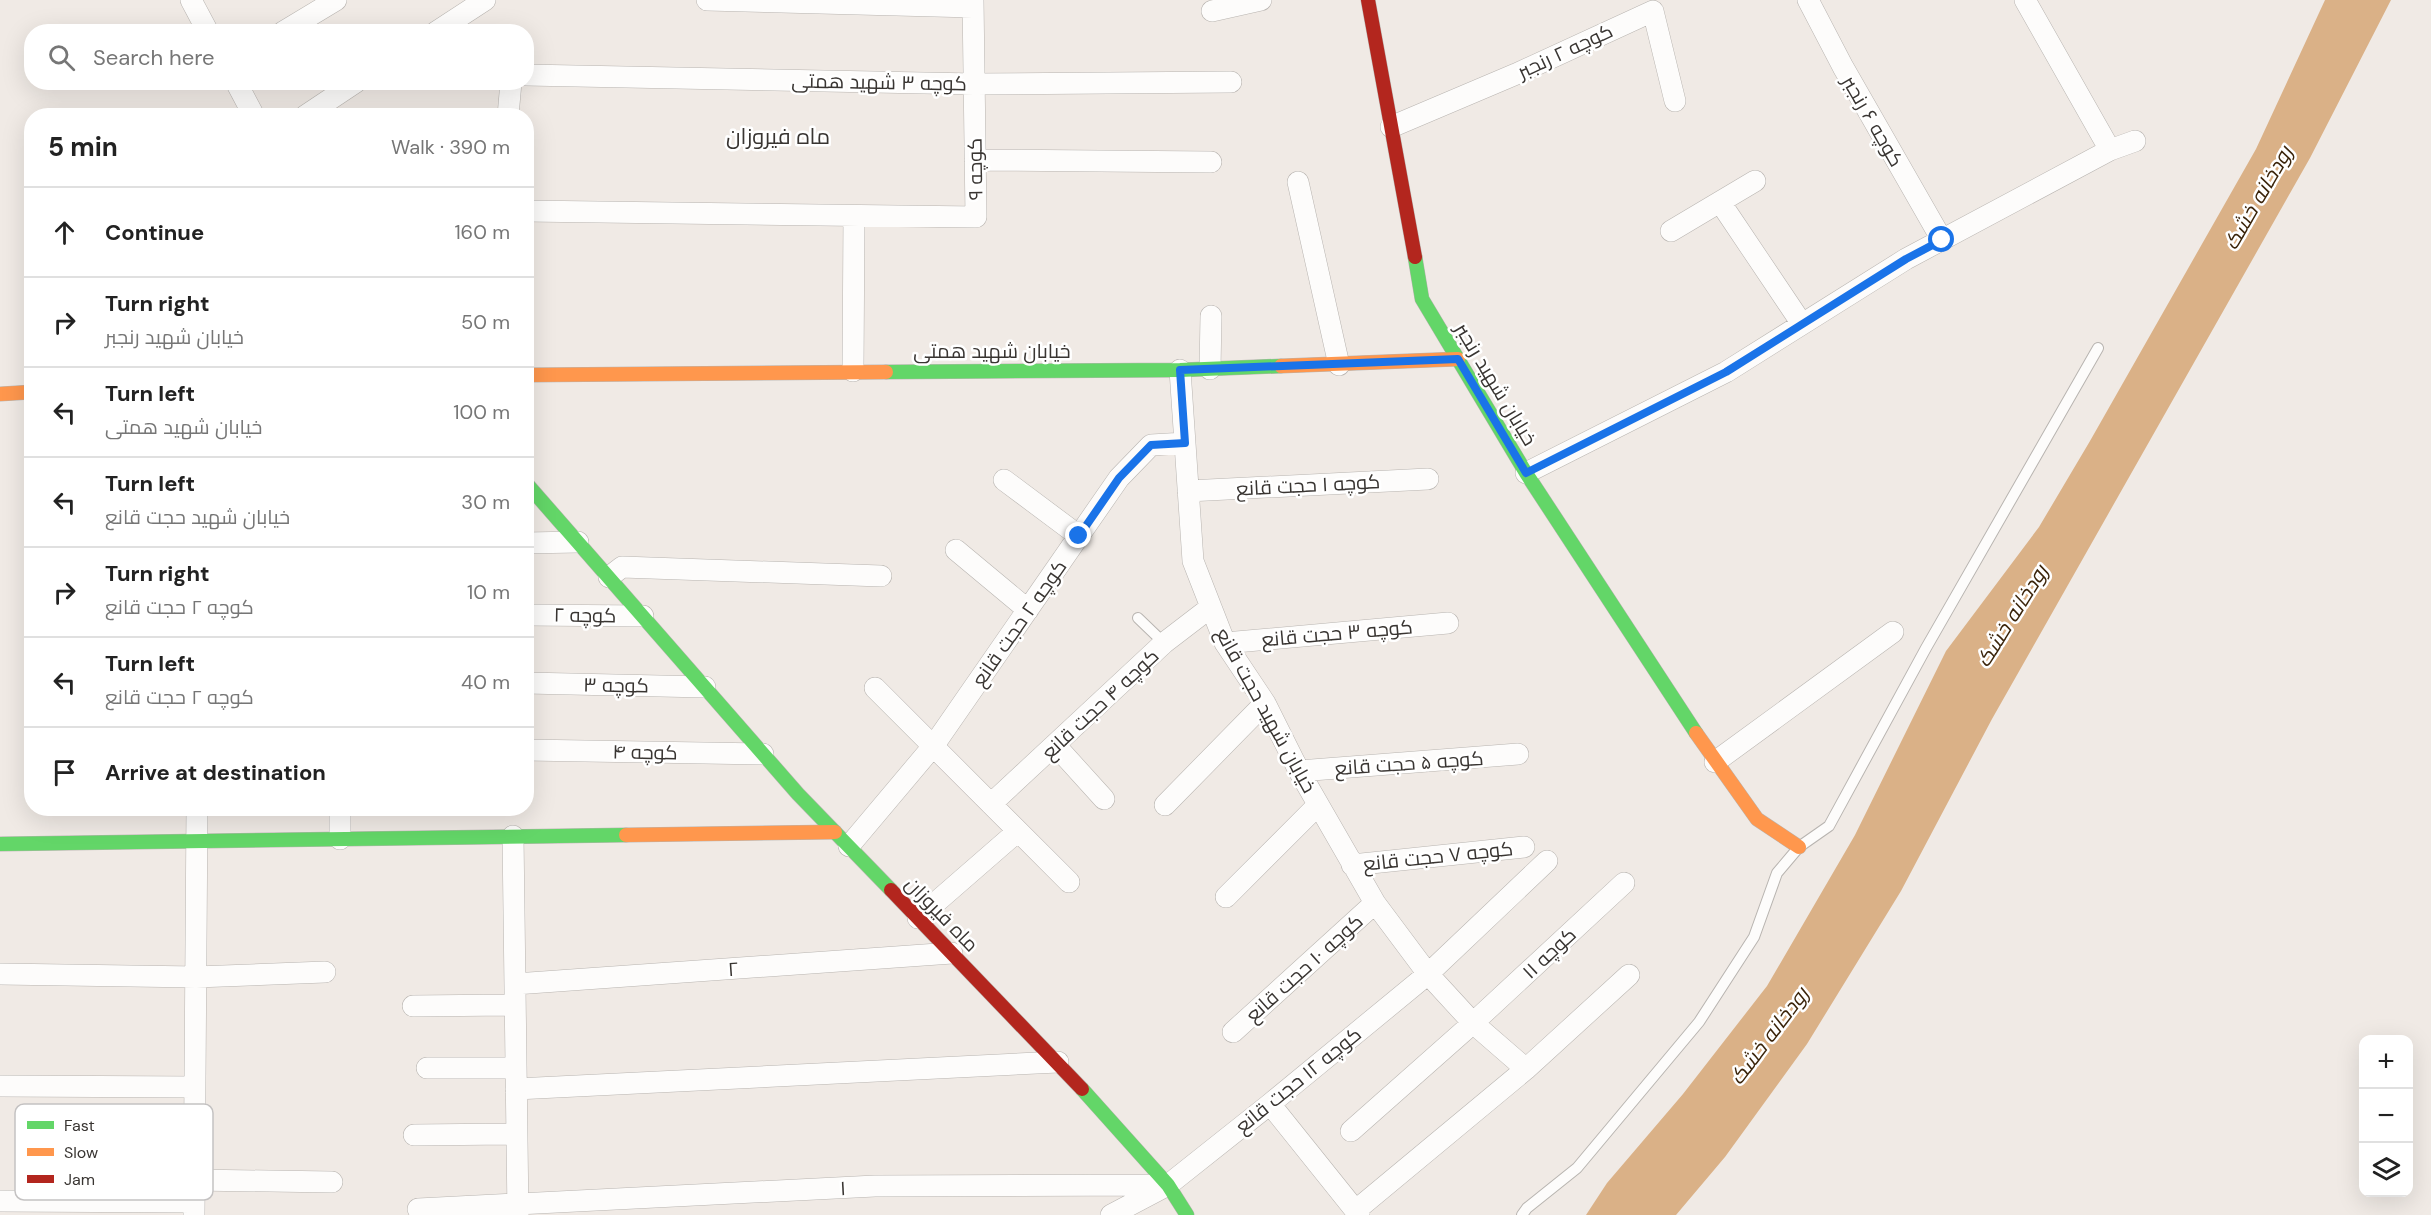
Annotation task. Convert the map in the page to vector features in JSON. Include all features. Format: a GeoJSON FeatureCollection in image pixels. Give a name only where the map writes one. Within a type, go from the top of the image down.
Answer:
{"type":"FeatureCollection","features":[{"type":"Feature","properties":{"kind":"street"},"geometry":{"type":"LineString","coordinates":[[191,0],[204,24]]}},
{"type":"Feature","properties":{"kind":"street"},"geometry":{"type":"LineString","coordinates":[[296,24],[336,0]]}},
{"type":"Feature","properties":{"kind":"street"},"geometry":{"type":"LineString","coordinates":[[448,24],[485,0]]}},
{"type":"Feature","properties":{"kind":"street"},"geometry":{"type":"LineString","coordinates":[[707,0],[973,4]]}},
{"type":"Feature","properties":{"kind":"street"},"geometry":{"type":"LineString","coordinates":[[1212,11],[1261,0]]}},
{"type":"Feature","properties":{"kind":"street","name":"خیابان شهید رنجبر"},"geometry":{"type":"LineString","coordinates":[[1368,0],[1422,299],[1526,473],[1715,762],[1757,819],[1799,847]]}},
{"type":"Feature","properties":{"kind":"street","name":"کوچه ۶ رنجبر"},"geometry":{"type":"LineString","coordinates":[[1808,0],[1842,67],[1942,240]]}},
{"type":"Feature","properties":{"kind":"street"},"geometry":{"type":"LineString","coordinates":[[2025,0],[2110,150]]}},
{"type":"Feature","properties":{"kind":"street","name":"کوچه ۹"},"geometry":{"type":"LineString","coordinates":[[534,211],[976,217],[973,4]]}},
{"type":"Feature","properties":{"kind":"street","name":"کوچه ۲ رنجبر"},"geometry":{"type":"LineString","coordinates":[[1391,127],[1516,74],[1653,11],[1675,101]]}},
{"type":"Feature","properties":{"kind":"street","name":"کوچه ۳ شهید همتی"},"geometry":{"type":"LineString","coordinates":[[534,75],[974,84],[1231,82]]}},
{"type":"Feature","properties":{"kind":"street"},"geometry":{"type":"LineString","coordinates":[[240,90],[250,108]]}},
{"type":"Feature","properties":{"kind":"street"},"geometry":{"type":"LineString","coordinates":[[317,108],[344,90]]}},
{"type":"Feature","properties":{"kind":"street"},"geometry":{"type":"LineString","coordinates":[[509,108],[510,90]]}},
{"type":"Feature","properties":{"kind":"street"},"geometry":{"type":"LineString","coordinates":[[1526,473],[1726,372],[1906,259],[2110,150],[2135,141]]}},
{"type":"Feature","properties":{"kind":"street"},"geometry":{"type":"LineString","coordinates":[[975,160],[1211,162]]}},
{"type":"Feature","properties":{"kind":"street"},"geometry":{"type":"LineString","coordinates":[[1671,231],[1755,181]]}},
{"type":"Feature","properties":{"kind":"street"},"geometry":{"type":"LineString","coordinates":[[1298,182],[1339,365]]}},
{"type":"Feature","properties":{"kind":"street"},"geometry":{"type":"LineString","coordinates":[[1720,202],[1802,324]]}},
{"type":"Feature","properties":{"kind":"street"},"geometry":{"type":"LineString","coordinates":[[853,371],[854,216]]}},
{"type":"Feature","properties":{"kind":"street"},"geometry":{"type":"LineString","coordinates":[[1210,369],[1211,315]]}},
{"type":"Feature","properties":{"kind":"street","name":"خیابان شهید همتی"},"geometry":{"type":"LineString","coordinates":[[534,375],[1180,370],[1458,359]]}},
{"type":"Feature","properties":{"kind":"street","name":"خیابان شهید حجت قانع"},"geometry":{"type":"LineString","coordinates":[[1180,370],[1193,561],[1226,643],[1265,703],[1299,771],[1375,903],[1428,974],[1473,1023],[1526,1069]]}},
{"type":"Feature","properties":{"kind":"street"},"geometry":{"type":"LineString","coordinates":[[0,394],[24,392]]}},
{"type":"Feature","properties":{"kind":"street","name":"کوچه ۲ حجت قانع"},"geometry":{"type":"LineString","coordinates":[[842,839],[934,745],[1119,478],[1151,445],[1185,443]]}},
{"type":"Feature","properties":{"kind":"street","name":"کوچه ۱ حجت قانع"},"geometry":{"type":"LineString","coordinates":[[1188,491],[1428,479]]}},
{"type":"Feature","properties":{"kind":"street"},"geometry":{"type":"LineString","coordinates":[[1004,480],[1079,536]]}},
{"type":"Feature","properties":{"kind":"street","name":"ماه فیروزان"},"geometry":{"type":"LineString","coordinates":[[534,492],[798,794],[1058,1062],[1168,1185],[1186,1215]]}},
{"type":"Feature","properties":{"kind":"street"},"geometry":{"type":"LineString","coordinates":[[534,543],[578,542]]}},
{"type":"Feature","properties":{"kind":"street"},"geometry":{"type":"LineString","coordinates":[[956,549],[1028,610]]}},
{"type":"Feature","properties":{"kind":"street"},"geometry":{"type":"LineString","coordinates":[[609,577],[622,567],[881,576]]}},
{"type":"Feature","properties":{"kind":"street","name":"کوچه ۴ حجت قانع"},"geometry":{"type":"LineString","coordinates":[[991,804],[1164,644],[1211,607]]}},
{"type":"Feature","properties":{"kind":"street","name":"کوچه ۲"},"geometry":{"type":"LineString","coordinates":[[534,615],[643,616]]}},
{"type":"Feature","properties":{"kind":"street","name":"کوچه ۳ حجت قانع"},"geometry":{"type":"LineString","coordinates":[[1226,643],[1448,623]]}},
{"type":"Feature","properties":{"kind":"street"},"geometry":{"type":"LineString","coordinates":[[1715,762],[1893,632]]}},
{"type":"Feature","properties":{"kind":"street","name":"کوچه ۳"},"geometry":{"type":"LineString","coordinates":[[534,683],[705,687]]}},
{"type":"Feature","properties":{"kind":"street"},"geometry":{"type":"LineString","coordinates":[[875,688],[1069,882]]}},
{"type":"Feature","properties":{"kind":"street"},"geometry":{"type":"LineString","coordinates":[[1165,805],[1265,703]]}},
{"type":"Feature","properties":{"kind":"street"},"geometry":{"type":"LineString","coordinates":[[1056,746],[1104,799]]}},
{"type":"Feature","properties":{"kind":"street","name":"کوچه ۴"},"geometry":{"type":"LineString","coordinates":[[534,750],[763,754]]}},
{"type":"Feature","properties":{"kind":"street","name":"کوچه ۵ حجت قانع"},"geometry":{"type":"LineString","coordinates":[[1299,771],[1518,754]]}},
{"type":"Feature","properties":{"kind":"street"},"geometry":{"type":"LineString","coordinates":[[1227,897],[1318,805]]}},
{"type":"Feature","properties":{"kind":"street"},"geometry":{"type":"LineString","coordinates":[[195,1104],[197,816]]}},
{"type":"Feature","properties":{"kind":"street"},"geometry":{"type":"LineString","coordinates":[[340,816],[340,839]]}},
{"type":"Feature","properties":{"kind":"street"},"geometry":{"type":"LineString","coordinates":[[918,918],[1018,831]]}},
{"type":"Feature","properties":{"kind":"street"},"geometry":{"type":"LineString","coordinates":[[513,837],[518,1210]]}},
{"type":"Feature","properties":{"kind":"street"},"geometry":{"type":"LineString","coordinates":[[0,844],[513,837],[842,839]]}},
{"type":"Feature","properties":{"kind":"street","name":"کوچه ۷ حجت قانع"},"geometry":{"type":"LineString","coordinates":[[1352,865],[1524,847]]}},
{"type":"Feature","properties":{"kind":"street","name":"کوچه ۱۲ حجت قانع"},"geometry":{"type":"LineString","coordinates":[[1111,1215],[1168,1185],[1270,1104],[1428,974],[1547,861]]}},
{"type":"Feature","properties":{"kind":"street","name":"کوچه ۱۱"},"geometry":{"type":"LineString","coordinates":[[1352,1131],[1624,883]]}},
{"type":"Feature","properties":{"kind":"street","name":"کوچه ۱۰ حجت قانع"},"geometry":{"type":"LineString","coordinates":[[1233,1032],[1375,903]]}},
{"type":"Feature","properties":{"kind":"street","name":"۲"},"geometry":{"type":"LineString","coordinates":[[413,1006],[952,953]]}},
{"type":"Feature","properties":{"kind":"street"},"geometry":{"type":"LineString","coordinates":[[0,974],[195,977],[325,972]]}},
{"type":"Feature","properties":{"kind":"street"},"geometry":{"type":"LineString","coordinates":[[1270,1104],[1351,1211],[1526,1069],[1629,975]]}},
{"type":"Feature","properties":{"kind":"street"},"geometry":{"type":"LineString","coordinates":[[516,1089],[1058,1062]]}},
{"type":"Feature","properties":{"kind":"street"},"geometry":{"type":"LineString","coordinates":[[427,1068],[516,1068]]}},
{"type":"Feature","properties":{"kind":"street"},"geometry":{"type":"LineString","coordinates":[[0,1086],[195,1086]]}},
{"type":"Feature","properties":{"kind":"street"},"geometry":{"type":"LineString","coordinates":[[414,1135],[517,1134]]}},
{"type":"Feature","properties":{"kind":"street"},"geometry":{"type":"LineString","coordinates":[[213,1180],[332,1182]]}},
{"type":"Feature","properties":{"kind":"street","name":"۱"},"geometry":{"type":"LineString","coordinates":[[418,1209],[518,1210],[875,1186],[1168,1185]]}},
{"type":"Feature","properties":{"kind":"street"},"geometry":{"type":"LineString","coordinates":[[0,1201],[194,1208]]}},
{"type":"Feature","properties":{"kind":"lane"},"geometry":{"type":"LineString","coordinates":[[1522,1215],[1527,1208],[1577,1168],[1699,1022],[1754,937],[1777,873],[1799,847],[1829,826],[1926,648],[2098,348]]}},
{"type":"Feature","properties":{"kind":"lane"},"geometry":{"type":"LineString","coordinates":[[1138,618],[1164,644]]}},
{"type":"Feature","properties":{"kind":"water","name":"رودخانه خشک"},"geometry":{"type":"Polygon","coordinates":[[[2325,0],[2391,0],[2310,158],[1992,719],[1901,891],[1807,1044],[1725,1157],[1676,1215],[1586,1215],[1607,1183],[1683,1094],[1767,986],[1855,835],[1946,651],[2039,527],[2256,149],[2325,0]]]}},
{"type":"Feature","properties":{"kind":"traffic: fast"},"geometry":{"type":"LineString","coordinates":[[1415,257],[1422,299],[1526,473],[1696,733]]}},
{"type":"Feature","properties":{"kind":"traffic: fast"},"geometry":{"type":"LineString","coordinates":[[886,372],[1180,370],[1281,366]]}},
{"type":"Feature","properties":{"kind":"traffic: fast"},"geometry":{"type":"LineString","coordinates":[[534,492],[798,794],[891,890]]}},
{"type":"Feature","properties":{"kind":"traffic: fast"},"geometry":{"type":"LineString","coordinates":[[0,844],[626,835]]}},
{"type":"Feature","properties":{"kind":"traffic: fast"},"geometry":{"type":"LineString","coordinates":[[1082,1089],[1168,1185],[1187,1215]]}},
{"type":"Feature","properties":{"kind":"traffic: slow"},"geometry":{"type":"LineString","coordinates":[[1281,366],[1458,359]]}},
{"type":"Feature","properties":{"kind":"traffic: slow"},"geometry":{"type":"LineString","coordinates":[[534,375],[886,372]]}},
{"type":"Feature","properties":{"kind":"traffic: slow"},"geometry":{"type":"LineString","coordinates":[[0,394],[24,392]]}},
{"type":"Feature","properties":{"kind":"traffic: slow"},"geometry":{"type":"LineString","coordinates":[[1696,733],[1757,819],[1799,847]]}},
{"type":"Feature","properties":{"kind":"traffic: slow"},"geometry":{"type":"LineString","coordinates":[[626,835],[835,832]]}},
{"type":"Feature","properties":{"kind":"traffic: jam"},"geometry":{"type":"LineString","coordinates":[[1368,0],[1415,257]]}},
{"type":"Feature","properties":{"kind":"traffic: jam"},"geometry":{"type":"LineString","coordinates":[[891,890],[1082,1089]]}},
{"type":"Feature","properties":{"kind":"district","name":"ماه فیروزان"},"geometry":{"type":"Point","coordinates":[778,136]}},
{"type":"Feature","properties":{"kind":"route"},"geometry":{"type":"LineString","coordinates":[[1079,536],[1119,478],[1151,445],[1185,443],[1180,370],[1458,359],[1526,473],[1726,372],[1906,259],[1942,240]]}}]}
